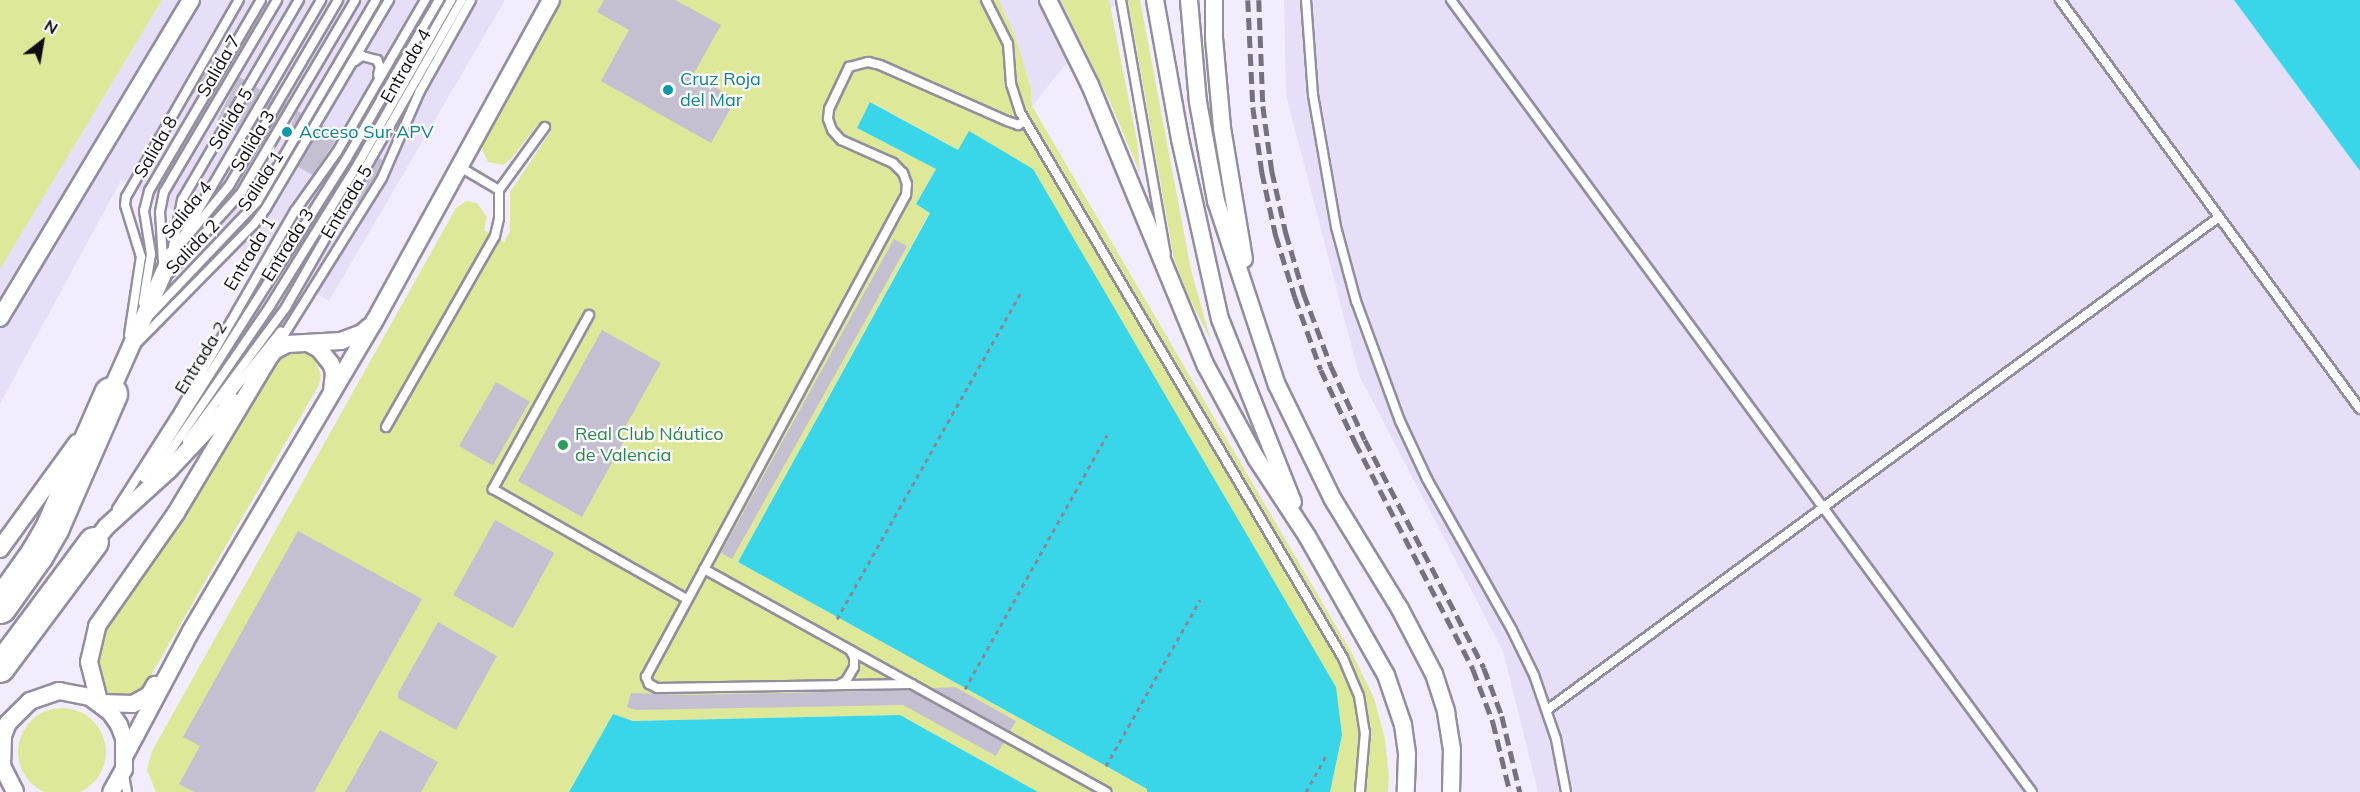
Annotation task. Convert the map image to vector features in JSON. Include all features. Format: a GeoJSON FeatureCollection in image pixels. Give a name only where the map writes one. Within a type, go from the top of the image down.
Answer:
{"type":"FeatureCollection","features":[{"type":"Feature","properties":{"kind":"highway"},"geometry":{"type":"LineString","coordinates":[[0,607],[37,555],[53,527],[111,394]]}},
{"type":"Feature","properties":{"kind":"highway"},"geometry":{"type":"LineString","coordinates":[[0,668],[106,528]]}},
{"type":"Feature","properties":{"kind":"street"},"geometry":{"type":"LineString","coordinates":[[0,318],[191,0]]}},
{"type":"Feature","properties":{"kind":"street"},"geometry":{"type":"LineString","coordinates":[[15,792],[2,766],[1,740],[18,711],[44,694],[75,692],[100,702],[133,704],[148,696],[191,631],[374,322],[551,0]]}},
{"type":"Feature","properties":{"kind":"street"},"geometry":{"type":"LineString","coordinates":[[1048,0],[1090,85],[1206,366],[1256,458],[1307,536],[1373,650],[1396,702],[1407,755],[1406,792]]}},
{"type":"Feature","properties":{"kind":"street"},"geometry":{"type":"LineString","coordinates":[[1155,0],[1180,139],[1220,319],[1307,536]]}},
{"type":"Feature","properties":{"kind":"street"},"geometry":{"type":"LineString","coordinates":[[1189,0],[1198,102],[1216,201],[1278,385],[1306,447],[1332,498],[1400,609],[1434,674],[1446,712],[1452,750],[1451,792]]}},
{"type":"Feature","properties":{"kind":"street"},"geometry":{"type":"LineString","coordinates":[[1214,0],[1214,38],[1222,128],[1255,316]]}},
{"type":"Feature","properties":{"kind":"street"},"geometry":{"type":"LineString","coordinates":[[0,549],[34,506],[111,394],[126,354],[171,256]]}},
{"type":"Feature","properties":{"kind":"street"},"geometry":{"type":"LineString","coordinates":[[125,762],[119,725],[100,702],[89,662],[97,626],[176,513],[259,372],[274,351],[287,344],[352,338],[374,322]]}},
{"type":"Feature","properties":{"kind":"street"},"geometry":{"type":"LineString","coordinates":[[308,343],[319,349],[331,364],[334,382],[331,394]]}},
{"type":"Feature","properties":{"kind":"street"},"geometry":{"type":"LineString","coordinates":[[106,528],[181,458],[259,372]]}},
{"type":"Feature","properties":{"kind":"street"},"geometry":{"type":"LineString","coordinates":[[111,792],[191,631]]}},
{"type":"Feature","properties":{"kind":"lane"},"geometry":{"type":"LineString","coordinates":[[126,354],[141,257],[125,206],[126,197],[239,0]]}},
{"type":"Feature","properties":{"kind":"lane","name":"Salida 8"},"geometry":{"type":"LineString","coordinates":[[139,327],[150,266],[144,211],[149,191],[261,0]]}},
{"type":"Feature","properties":{"kind":"lane","name":"Salida 7"},"geometry":{"type":"LineString","coordinates":[[158,284],[164,247],[160,212],[164,192],[277,0]]}},
{"type":"Feature","properties":{"kind":"lane"},"geometry":{"type":"LineString","coordinates":[[171,256],[182,200],[299,0]]}},
{"type":"Feature","properties":{"kind":"lane","name":"Salida 5"},"geometry":{"type":"LineString","coordinates":[[171,256],[321,0]]}},
{"type":"Feature","properties":{"kind":"lane","name":"Salida 4"},"geometry":{"type":"LineString","coordinates":[[171,256],[229,186],[338,0]]}},
{"type":"Feature","properties":{"kind":"lane","name":"Salida 3"},"geometry":{"type":"LineString","coordinates":[[158,284],[242,193],[355,0]]}},
{"type":"Feature","properties":{"kind":"lane","name":"Salida 2"},"geometry":{"type":"LineString","coordinates":[[139,327],[257,202],[376,0]]}},
{"type":"Feature","properties":{"kind":"lane","name":"Salida 1"},"geometry":{"type":"LineString","coordinates":[[126,354],[254,224],[266,208],[389,0]]}},
{"type":"Feature","properties":{"kind":"lane","name":"Entrada 1"},"geometry":{"type":"LineString","coordinates":[[106,528],[180,410],[295,211],[337,152],[425,0]]}},
{"type":"Feature","properties":{"kind":"lane","name":"Entrada 2"},"geometry":{"type":"LineString","coordinates":[[106,528],[347,158],[439,0]]}},
{"type":"Feature","properties":{"kind":"lane","name":"Entrada 3"},"geometry":{"type":"LineString","coordinates":[[139,498],[270,306],[358,164],[451,0]]}},
{"type":"Feature","properties":{"kind":"lane","name":"Entrada 4"},"geometry":{"type":"LineString","coordinates":[[160,478],[286,307],[462,0]]}},
{"type":"Feature","properties":{"kind":"lane","name":"Entrada 5"},"geometry":{"type":"LineString","coordinates":[[274,351],[382,178],[420,91],[471,0]]}},
{"type":"Feature","properties":{"kind":"lane"},"geometry":{"type":"LineString","coordinates":[[987,0],[1008,44],[1011,84],[1025,121],[1046,152],[1343,658],[1359,696],[1365,732],[1359,792]]}},
{"type":"Feature","properties":{"kind":"lane"},"geometry":{"type":"LineString","coordinates":[[1121,0],[1171,282]]}},
{"type":"Feature","properties":{"kind":"lane"},"geometry":{"type":"LineString","coordinates":[[1306,0],[1313,95],[1336,227],[1356,301],[1396,410],[1427,479],[1512,630],[1547,710],[1566,792]]}},
{"type":"Feature","properties":{"kind":"lane"},"geometry":{"type":"LineString","coordinates":[[1451,0],[2032,792]]}},
{"type":"Feature","properties":{"kind":"lane"},"geometry":{"type":"LineString","coordinates":[[2060,0],[2360,409]]}},
{"type":"Feature","properties":{"kind":"lane"},"geometry":{"type":"LineString","coordinates":[[352,63],[362,56],[377,60],[380,67],[377,81]]}},
{"type":"Feature","properties":{"kind":"lane"},"geometry":{"type":"LineString","coordinates":[[912,684],[657,688],[649,684],[646,677],[906,195],[907,184],[903,173],[892,163],[841,140],[832,130],[828,119],[829,109],[849,67],[868,62],[880,65],[1007,121],[1018,125],[1025,121]]}},
{"type":"Feature","properties":{"kind":"lane"},"geometry":{"type":"LineString","coordinates":[[387,427],[495,236],[499,218],[499,190],[545,127]]}},
{"type":"Feature","properties":{"kind":"lane"},"geometry":{"type":"LineString","coordinates":[[460,167],[499,190]]}},
{"type":"Feature","properties":{"kind":"lane"},"geometry":{"type":"LineString","coordinates":[[1547,710],[2219,217]]}},
{"type":"Feature","properties":{"kind":"lane"},"geometry":{"type":"LineString","coordinates":[[181,458],[305,302]]}},
{"type":"Feature","properties":{"kind":"lane"},"geometry":{"type":"LineString","coordinates":[[589,315],[493,489],[687,599]]}},
{"type":"Feature","properties":{"kind":"lane"},"geometry":{"type":"LineString","coordinates":[[704,569],[1106,792]]}},
{"type":"Feature","properties":{"kind":"lane"},"geometry":{"type":"LineString","coordinates":[[836,685],[846,681],[854,667],[854,657],[850,649]]}},
{"type":"Feature","properties":{"kind":"lane"},"geometry":{"type":"LineString","coordinates":[[125,762],[127,792]]}},
{"type":"Feature","properties":{"kind":"path"},"geometry":{"type":"LineString","coordinates":[[837,619],[1022,291]]}},
{"type":"Feature","properties":{"kind":"path"},"geometry":{"type":"LineString","coordinates":[[965,689],[1107,435]]}},
{"type":"Feature","properties":{"kind":"path"},"geometry":{"type":"LineString","coordinates":[[1107,766],[1200,600]]}},
{"type":"Feature","properties":{"kind":"path"},"geometry":{"type":"LineString","coordinates":[[1306,792],[1327,754]]}},
{"type":"Feature","properties":{"kind":"shaded area"},"geometry":{"type":"Polygon","coordinates":[[[0,0],[505,0],[329,301],[121,180],[0,404],[0,0]]]}},
{"type":"Feature","properties":{"kind":"shaded area"},"geometry":{"type":"Polygon","coordinates":[[[999,0],[1118,0],[1032,106],[1031,88],[1015,35],[999,0]]]}},
{"type":"Feature","properties":{"kind":"shaded area"},"geometry":{"type":"Polygon","coordinates":[[[1284,0],[2234,0],[2360,171],[2360,792],[1538,792],[1503,651],[1359,375],[1286,95],[1284,0]]]}},
{"type":"Feature","properties":{"kind":"green space"},"geometry":{"type":"Polygon","coordinates":[[[0,0],[162,0],[0,269],[0,0]]]}},
{"type":"Feature","properties":{"kind":"green space","name":"Real Club Náutico de Valencia"},"geometry":{"type":"Polygon","coordinates":[[[561,0],[999,0],[1015,35],[1031,88],[1032,106],[1353,655],[1374,698],[1385,739],[1389,777],[1388,792],[1330,792],[1342,735],[969,132],[958,150],[871,102],[857,128],[936,169],[916,204],[930,212],[738,562],[1148,789],[1147,792],[1038,792],[900,715],[632,721],[613,714],[569,792],[156,792],[147,770],[152,751],[456,208],[466,201],[477,203],[487,217],[484,230],[504,242],[510,232],[510,192],[551,131],[538,124],[511,159],[503,165],[488,162],[481,147],[561,0]]]}},
{"type":"Feature","properties":{"kind":"green space"},"geometry":{"type":"Polygon","coordinates":[[[1061,0],[1109,0],[1137,141],[1140,173],[1110,102],[1061,0]]]}},
{"type":"Feature","properties":{"kind":"green space"},"geometry":{"type":"Polygon","coordinates":[[[1128,0],[1140,0],[1191,270],[1211,341],[1188,295],[1174,259],[1128,0]]]}},
{"type":"Feature","properties":{"kind":"green space"},"geometry":{"type":"Polygon","coordinates":[[[289,351],[301,351],[314,358],[321,375],[319,385],[147,682],[134,694],[115,697],[107,693],[100,674],[97,649],[101,631],[159,554],[281,355],[289,351]]]}},
{"type":"Feature","properties":{"kind":"green space"},"geometry":{"type":"Polygon","coordinates":[[[62,708],[87,715],[99,727],[106,752],[99,777],[87,789],[62,796],[37,789],[25,777],[18,752],[25,727],[37,715],[62,708]]]}},
{"type":"Feature","properties":{"kind":"water"},"geometry":{"type":"Polygon","coordinates":[[[2234,0],[2360,0],[2360,171],[2234,0]]]}},
{"type":"Feature","properties":{"kind":"water"},"geometry":{"type":"Polygon","coordinates":[[[870,102],[958,150],[969,131],[1033,169],[1336,687],[1342,735],[1330,792],[1147,792],[1147,789],[738,562],[930,213],[916,204],[936,169],[857,128],[870,102]]]}},
{"type":"Feature","properties":{"kind":"water"},"geometry":{"type":"Polygon","coordinates":[[[613,714],[633,721],[900,715],[1038,792],[569,792],[613,714]]]}},
{"type":"Feature","properties":{"kind":"building"},"geometry":{"type":"Polygon","coordinates":[[[604,0],[675,0],[721,25],[693,75],[736,99],[711,143],[601,81],[629,30],[597,12],[604,0]]]}},
{"type":"Feature","properties":{"kind":"building"},"geometry":{"type":"Polygon","coordinates":[[[212,61],[216,64],[187,102],[183,99],[212,61]]]}},
{"type":"Feature","properties":{"kind":"building"},"geometry":{"type":"Polygon","coordinates":[[[239,77],[245,80],[223,123],[217,120],[239,77]]]}},
{"type":"Feature","properties":{"kind":"building"},"geometry":{"type":"Polygon","coordinates":[[[256,87],[261,90],[236,131],[231,128],[256,87]]]}},
{"type":"Feature","properties":{"kind":"building"},"geometry":{"type":"Polygon","coordinates":[[[272,96],[274,97],[249,139],[248,138],[272,96]]]}},
{"type":"Feature","properties":{"kind":"building"},"geometry":{"type":"Polygon","coordinates":[[[285,103],[262,146],[260,145],[285,103]]]}},
{"type":"Feature","properties":{"kind":"building"},"geometry":{"type":"Polygon","coordinates":[[[297,111],[302,113],[284,157],[279,156],[297,111]]]}},
{"type":"Feature","properties":{"kind":"building"},"geometry":{"type":"Polygon","coordinates":[[[322,125],[339,135],[313,175],[298,167],[322,125]]]}},
{"type":"Feature","properties":{"kind":"building"},"geometry":{"type":"Polygon","coordinates":[[[379,158],[383,160],[359,203],[355,200],[379,158]]]}},
{"type":"Feature","properties":{"kind":"building"},"geometry":{"type":"Polygon","coordinates":[[[894,239],[907,246],[732,559],[721,553],[894,239]]]}},
{"type":"Feature","properties":{"kind":"building"},"geometry":{"type":"Polygon","coordinates":[[[602,330],[661,363],[619,438],[624,441],[582,517],[518,481],[602,330]]]}},
{"type":"Feature","properties":{"kind":"building"},"geometry":{"type":"Polygon","coordinates":[[[496,382],[530,402],[493,466],[459,446],[496,382]]]}},
{"type":"Feature","properties":{"kind":"building"},"geometry":{"type":"Polygon","coordinates":[[[495,520],[554,553],[513,628],[453,595],[495,520]]]}},
{"type":"Feature","properties":{"kind":"building"},"geometry":{"type":"Polygon","coordinates":[[[298,531],[422,599],[314,792],[194,792],[179,784],[200,746],[183,737],[298,531]]]}},
{"type":"Feature","properties":{"kind":"building"},"geometry":{"type":"Polygon","coordinates":[[[438,622],[497,656],[456,730],[398,698],[398,693],[438,622]]]}},
{"type":"Feature","properties":{"kind":"building"},"geometry":{"type":"Polygon","coordinates":[[[955,687],[1016,721],[1010,731],[932,688],[955,687]]]}},
{"type":"Feature","properties":{"kind":"building"},"geometry":{"type":"Polygon","coordinates":[[[910,690],[1004,742],[996,756],[903,705],[635,710],[627,707],[631,693],[692,695],[910,690]]]}},
{"type":"Feature","properties":{"kind":"building"},"geometry":{"type":"Polygon","coordinates":[[[380,730],[438,762],[421,792],[345,792],[380,730]]]}},
{"type":"Feature","properties":{"kind":"railway"},"geometry":{"type":"LineString","coordinates":[[1248,0],[1253,107],[1262,172],[1276,236],[1295,297],[1321,370],[1355,442],[1473,669],[1493,722],[1510,792]]}},
{"type":"Feature","properties":{"kind":"railway"},"geometry":{"type":"LineString","coordinates":[[1259,0],[1263,106],[1272,171],[1286,233],[1304,294],[1331,366],[1365,440],[1484,668],[1502,716],[1520,792]]}},
{"type":"Feature","properties":{"kind":"place","name":"Cruz Roja del Mar"},"geometry":{"type":"Point","coordinates":[668,90]}},
{"type":"Feature","properties":{"kind":"place","name":"Acceso Sur APV"},"geometry":{"type":"Point","coordinates":[287,132]}},
{"type":"Feature","properties":{"kind":"place","name":"Real Club Náutico de Valencia"},"geometry":{"type":"Point","coordinates":[563,445]}}]}
